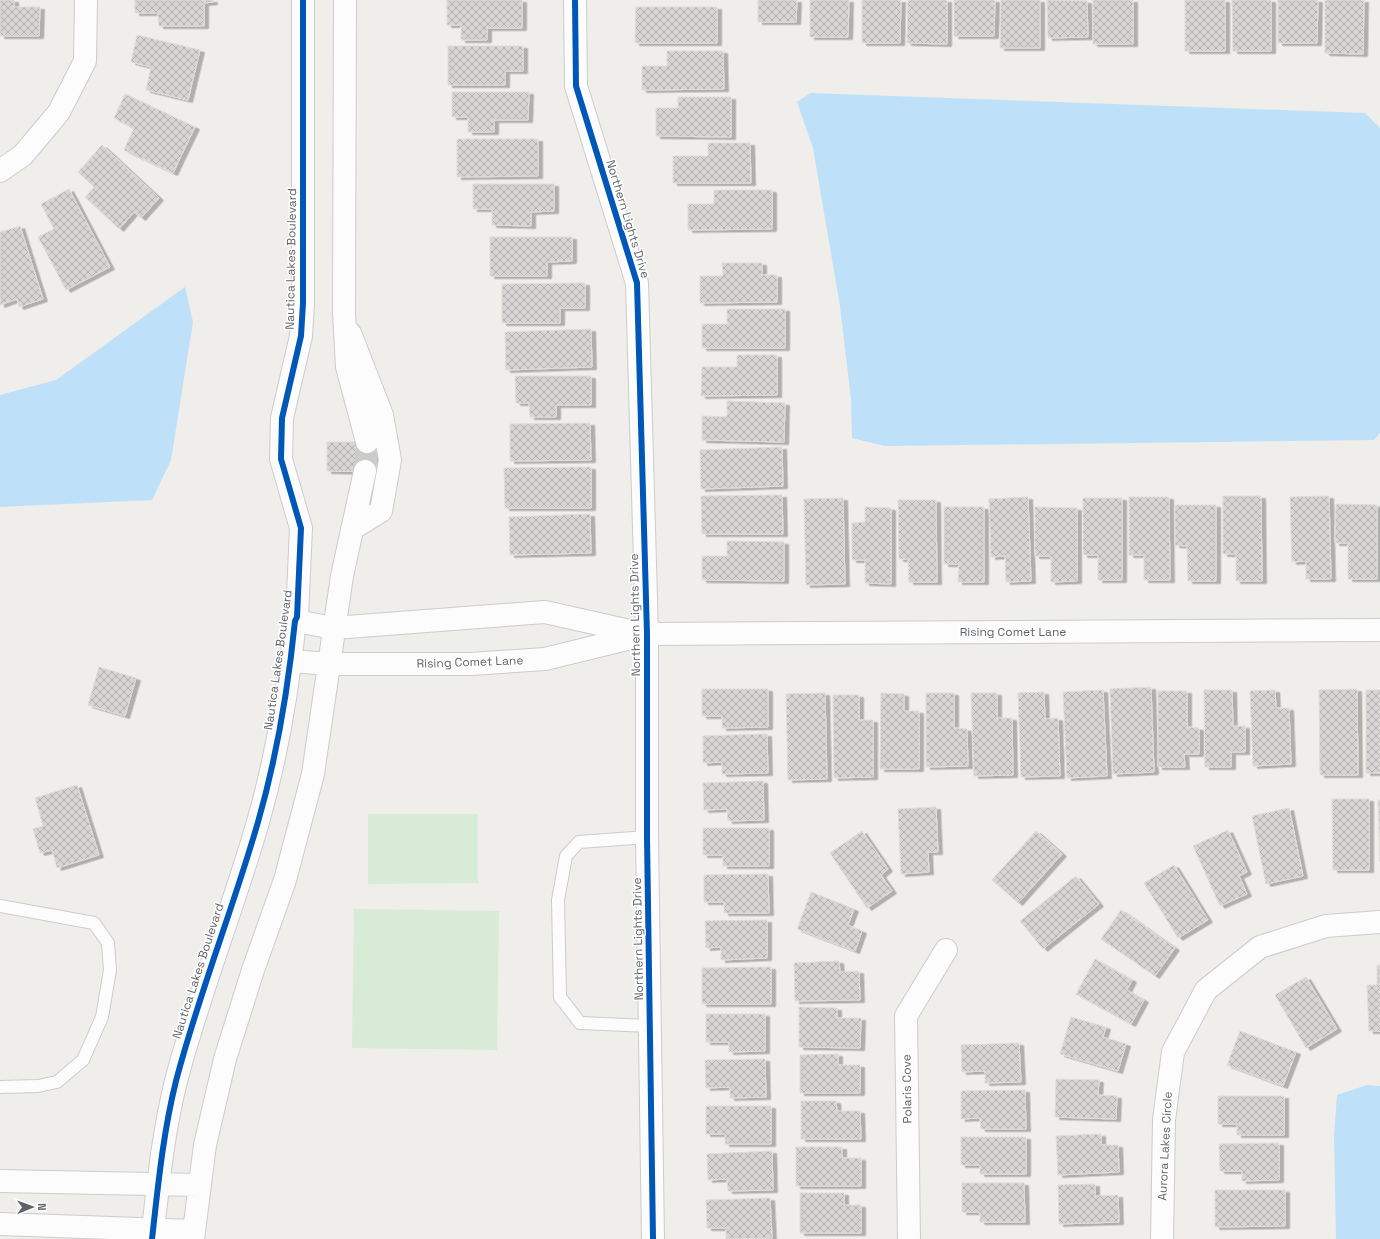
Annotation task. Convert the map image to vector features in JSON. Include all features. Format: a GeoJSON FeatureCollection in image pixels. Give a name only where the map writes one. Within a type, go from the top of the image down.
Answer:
{"type":"FeatureCollection","features":[{"type":"Feature","properties":{"kind":"street"},"geometry":{"type":"LineString","coordinates":[[0,171],[24,155],[59,112],[85,61],[86,0]]}},
{"type":"Feature","properties":{"kind":"street","name":"Nautica Lakes Boulevard"},"geometry":{"type":"LineString","coordinates":[[153,1234],[162,1147],[176,1083],[194,1013],[258,822],[278,743],[291,661],[295,621],[297,617],[301,528],[282,459],[282,418],[301,336],[303,303],[303,0]]}},
{"type":"Feature","properties":{"kind":"street"},"geometry":{"type":"LineString","coordinates":[[345,0],[345,320],[347,367],[367,442]]}},
{"type":"Feature","properties":{"kind":"street","name":"Northern Lights Drive"},"geometry":{"type":"LineString","coordinates":[[575,0],[576,86],[638,283],[647,634],[647,837],[653,1239]]}},
{"type":"Feature","properties":{"kind":"street"},"geometry":{"type":"LineString","coordinates":[[345,320],[382,415],[390,460],[381,511],[352,529]]}},
{"type":"Feature","properties":{"kind":"street"},"geometry":{"type":"LineString","coordinates":[[0,1224],[153,1234],[194,1235],[205,1145],[225,1059],[253,970],[285,880],[314,774],[342,576],[364,472]]}},
{"type":"Feature","properties":{"kind":"street","name":"Rising Comet Lane"},"geometry":{"type":"LineString","coordinates":[[295,621],[334,628],[545,612],[647,634],[1380,630]]}},
{"type":"Feature","properties":{"kind":"street","name":"Rising Comet Lane"},"geometry":{"type":"LineString","coordinates":[[291,661],[330,664],[471,664],[545,659],[647,634]]}},
{"type":"Feature","properties":{"kind":"street","name":"Aurora Lakes Circle"},"geometry":{"type":"LineString","coordinates":[[1162,1239],[1164,1120],[1173,1052],[1206,990],[1260,947],[1326,926],[1380,922]]}},
{"type":"Feature","properties":{"kind":"street","name":"Polaris Cove"},"geometry":{"type":"LineString","coordinates":[[909,1239],[906,1016],[946,950]]}},
{"type":"Feature","properties":{"kind":"street"},"geometry":{"type":"LineString","coordinates":[[0,1181],[200,1185]]}},
{"type":"Feature","properties":{"kind":"lane"},"geometry":{"type":"LineString","coordinates":[[647,837],[579,842],[566,856],[558,900],[560,997],[580,1023],[650,1026]]}},
{"type":"Feature","properties":{"kind":"lane"},"geometry":{"type":"LineString","coordinates":[[0,906],[94,923],[108,943],[110,970],[102,1017],[83,1060],[57,1082],[38,1086],[0,1087]]}},
{"type":"Feature","properties":{"kind":"green space"},"geometry":{"type":"Polygon","coordinates":[[[368,814],[478,814],[478,883],[368,884],[368,814]]]}},
{"type":"Feature","properties":{"kind":"green space"},"geometry":{"type":"Polygon","coordinates":[[[354,909],[499,911],[497,1050],[352,1048],[354,909]]]}},
{"type":"Feature","properties":{"kind":"water"},"geometry":{"type":"Polygon","coordinates":[[[810,93],[1365,113],[1380,128],[1380,433],[1374,440],[885,446],[852,438],[851,399],[840,306],[813,148],[797,102],[810,93]]]}},
{"type":"Feature","properties":{"kind":"water"},"geometry":{"type":"Polygon","coordinates":[[[185,287],[193,322],[171,460],[152,500],[0,507],[0,395],[56,380],[185,287]]]}},
{"type":"Feature","properties":{"kind":"water"},"geometry":{"type":"Polygon","coordinates":[[[1367,1085],[1380,1086],[1380,1239],[1336,1239],[1334,1135],[1337,1095],[1367,1085]]]}},
{"type":"Feature","properties":{"kind":"building"},"geometry":{"type":"Polygon","coordinates":[[[0,0],[14,0],[14,7],[40,7],[39,36],[0,36],[0,0]]]}},
{"type":"Feature","properties":{"kind":"building"},"geometry":{"type":"Polygon","coordinates":[[[135,0],[213,0],[213,2],[204,3],[204,26],[159,26],[158,13],[135,13],[135,0]]]}},
{"type":"Feature","properties":{"kind":"building"},"geometry":{"type":"Polygon","coordinates":[[[447,0],[522,0],[522,28],[487,28],[487,40],[461,40],[461,25],[447,25],[447,0]]]}},
{"type":"Feature","properties":{"kind":"building"},"geometry":{"type":"Polygon","coordinates":[[[758,0],[797,0],[796,22],[758,22],[758,0]]]}},
{"type":"Feature","properties":{"kind":"building"},"geometry":{"type":"Polygon","coordinates":[[[810,0],[849,0],[848,37],[810,37],[810,0]]]}},
{"type":"Feature","properties":{"kind":"building"},"geometry":{"type":"Polygon","coordinates":[[[862,0],[901,0],[900,43],[862,43],[862,0]]]}},
{"type":"Feature","properties":{"kind":"building"},"geometry":{"type":"Polygon","coordinates":[[[908,0],[947,0],[947,44],[907,43],[908,0]]]}},
{"type":"Feature","properties":{"kind":"building"},"geometry":{"type":"Polygon","coordinates":[[[954,0],[995,0],[994,36],[954,36],[954,0]]]}},
{"type":"Feature","properties":{"kind":"building"},"geometry":{"type":"Polygon","coordinates":[[[1001,0],[1040,0],[1040,48],[1000,48],[1001,0]]]}},
{"type":"Feature","properties":{"kind":"building"},"geometry":{"type":"Polygon","coordinates":[[[1047,0],[1087,1],[1088,37],[1048,38],[1047,0]]]}},
{"type":"Feature","properties":{"kind":"building"},"geometry":{"type":"Polygon","coordinates":[[[1093,0],[1133,0],[1133,44],[1093,44],[1093,0]]]}},
{"type":"Feature","properties":{"kind":"building"},"geometry":{"type":"Polygon","coordinates":[[[1185,0],[1225,0],[1225,51],[1185,51],[1185,0]]]}},
{"type":"Feature","properties":{"kind":"building"},"geometry":{"type":"Polygon","coordinates":[[[1232,0],[1271,0],[1271,51],[1233,51],[1232,0]]]}},
{"type":"Feature","properties":{"kind":"building"},"geometry":{"type":"Polygon","coordinates":[[[1278,0],[1318,0],[1317,43],[1278,43],[1278,0]]]}},
{"type":"Feature","properties":{"kind":"building"},"geometry":{"type":"Polygon","coordinates":[[[1325,0],[1364,0],[1363,54],[1325,53],[1325,0]]]}},
{"type":"Feature","properties":{"kind":"building"},"geometry":{"type":"Polygon","coordinates":[[[636,7],[717,7],[717,43],[635,43],[636,7]]]}},
{"type":"Feature","properties":{"kind":"building"},"geometry":{"type":"Polygon","coordinates":[[[137,35],[200,50],[188,100],[146,90],[151,67],[131,62],[137,35]]]}},
{"type":"Feature","properties":{"kind":"building"},"geometry":{"type":"Polygon","coordinates":[[[448,46],[523,46],[523,71],[505,71],[505,85],[448,85],[448,46]]]}},
{"type":"Feature","properties":{"kind":"building"},"geometry":{"type":"Polygon","coordinates":[[[667,51],[723,51],[724,89],[642,90],[642,66],[667,66],[667,51]]]}},
{"type":"Feature","properties":{"kind":"building"},"geometry":{"type":"Polygon","coordinates":[[[452,92],[529,92],[528,120],[494,120],[494,132],[468,132],[468,117],[452,117],[452,92]]]}},
{"type":"Feature","properties":{"kind":"building"},"geometry":{"type":"Polygon","coordinates":[[[125,94],[195,127],[173,173],[124,150],[134,128],[114,118],[125,94]]]}},
{"type":"Feature","properties":{"kind":"building"},"geometry":{"type":"Polygon","coordinates":[[[678,97],[731,97],[731,137],[656,136],[656,108],[678,108],[678,97]]]}},
{"type":"Feature","properties":{"kind":"building"},"geometry":{"type":"Polygon","coordinates":[[[457,139],[538,139],[538,176],[457,177],[457,139]]]}},
{"type":"Feature","properties":{"kind":"building"},"geometry":{"type":"Polygon","coordinates":[[[708,143],[750,143],[751,183],[673,183],[673,156],[708,156],[708,143]]]}},
{"type":"Feature","properties":{"kind":"building"},"geometry":{"type":"Polygon","coordinates":[[[102,145],[159,198],[141,218],[134,212],[119,229],[85,197],[94,187],[78,172],[102,145]]]}},
{"type":"Feature","properties":{"kind":"building"},"geometry":{"type":"Polygon","coordinates":[[[473,184],[554,184],[554,211],[531,212],[531,226],[492,225],[492,209],[473,209],[473,184]]]}},
{"type":"Feature","properties":{"kind":"building"},"geometry":{"type":"Polygon","coordinates":[[[69,189],[110,267],[66,290],[38,237],[54,229],[41,204],[69,189]]]}},
{"type":"Feature","properties":{"kind":"building"},"geometry":{"type":"Polygon","coordinates":[[[714,190],[772,190],[772,229],[688,230],[688,204],[714,204],[714,190]]]}},
{"type":"Feature","properties":{"kind":"building"},"geometry":{"type":"Polygon","coordinates":[[[20,226],[43,299],[19,307],[17,299],[0,305],[0,232],[20,226]]]}},
{"type":"Feature","properties":{"kind":"building"},"geometry":{"type":"Polygon","coordinates":[[[490,237],[572,237],[572,261],[547,262],[547,276],[490,276],[490,237]]]}},
{"type":"Feature","properties":{"kind":"building"},"geometry":{"type":"Polygon","coordinates":[[[722,263],[762,263],[762,275],[777,275],[777,302],[700,303],[700,276],[723,276],[722,263]]]}},
{"type":"Feature","properties":{"kind":"building"},"geometry":{"type":"Polygon","coordinates":[[[585,283],[585,308],[560,308],[560,323],[502,323],[502,284],[585,283]]]}},
{"type":"Feature","properties":{"kind":"building"},"geometry":{"type":"Polygon","coordinates":[[[727,309],[785,309],[785,348],[702,348],[702,324],[727,324],[727,309]]]}},
{"type":"Feature","properties":{"kind":"building"},"geometry":{"type":"Polygon","coordinates":[[[591,329],[592,367],[506,370],[505,332],[591,329]]]}},
{"type":"Feature","properties":{"kind":"building"},"geometry":{"type":"Polygon","coordinates":[[[737,355],[777,355],[777,395],[701,396],[702,367],[737,367],[737,355]]]}},
{"type":"Feature","properties":{"kind":"building"},"geometry":{"type":"Polygon","coordinates":[[[515,376],[591,376],[591,405],[556,405],[556,417],[530,417],[529,403],[516,403],[515,376]]]}},
{"type":"Feature","properties":{"kind":"building"},"geometry":{"type":"Polygon","coordinates":[[[727,401],[785,403],[784,442],[702,440],[702,416],[727,417],[727,401]]]}},
{"type":"Feature","properties":{"kind":"building"},"geometry":{"type":"Polygon","coordinates":[[[590,423],[591,460],[510,461],[510,424],[590,423]]]}},
{"type":"Feature","properties":{"kind":"building"},"geometry":{"type":"Polygon","coordinates":[[[327,442],[376,442],[376,472],[327,471],[327,442]]]}},
{"type":"Feature","properties":{"kind":"building"},"geometry":{"type":"Polygon","coordinates":[[[782,447],[783,486],[701,489],[700,450],[782,447]]]}},
{"type":"Feature","properties":{"kind":"building"},"geometry":{"type":"Polygon","coordinates":[[[591,467],[591,508],[505,508],[504,468],[591,467]]]}},
{"type":"Feature","properties":{"kind":"building"},"geometry":{"type":"Polygon","coordinates":[[[782,495],[783,534],[702,534],[701,496],[782,495]]]}},
{"type":"Feature","properties":{"kind":"building"},"geometry":{"type":"Polygon","coordinates":[[[1223,496],[1261,496],[1262,581],[1236,581],[1236,554],[1223,554],[1223,496]]]}},
{"type":"Feature","properties":{"kind":"building"},"geometry":{"type":"Polygon","coordinates":[[[1329,496],[1331,579],[1306,579],[1306,561],[1292,562],[1290,497],[1329,496]]]}},
{"type":"Feature","properties":{"kind":"building"},"geometry":{"type":"Polygon","coordinates":[[[1028,497],[1031,581],[1006,582],[1005,556],[991,557],[989,499],[1028,497]]]}},
{"type":"Feature","properties":{"kind":"building"},"geometry":{"type":"Polygon","coordinates":[[[1129,497],[1169,497],[1170,580],[1144,580],[1144,555],[1129,555],[1129,497]]]}},
{"type":"Feature","properties":{"kind":"building"},"geometry":{"type":"Polygon","coordinates":[[[843,498],[845,584],[806,585],[804,499],[843,498]]]}},
{"type":"Feature","properties":{"kind":"building"},"geometry":{"type":"Polygon","coordinates":[[[1083,498],[1122,498],[1122,580],[1098,580],[1098,555],[1083,555],[1083,498]]]}},
{"type":"Feature","properties":{"kind":"building"},"geometry":{"type":"Polygon","coordinates":[[[898,500],[936,500],[937,582],[909,582],[908,559],[899,559],[898,500]]]}},
{"type":"Feature","properties":{"kind":"building"},"geometry":{"type":"Polygon","coordinates":[[[1336,504],[1377,505],[1377,579],[1348,579],[1348,543],[1335,543],[1336,504]]]}},
{"type":"Feature","properties":{"kind":"building"},"geometry":{"type":"Polygon","coordinates":[[[1175,505],[1216,505],[1216,581],[1188,581],[1187,546],[1175,545],[1175,505]]]}},
{"type":"Feature","properties":{"kind":"building"},"geometry":{"type":"Polygon","coordinates":[[[865,507],[891,508],[891,584],[865,583],[865,560],[852,560],[852,523],[865,522],[865,507]]]}},
{"type":"Feature","properties":{"kind":"building"},"geometry":{"type":"Polygon","coordinates":[[[944,507],[984,507],[984,582],[958,582],[959,564],[944,564],[944,507]]]}},
{"type":"Feature","properties":{"kind":"building"},"geometry":{"type":"Polygon","coordinates":[[[1035,507],[1077,508],[1077,581],[1051,582],[1051,556],[1035,556],[1035,507]]]}},
{"type":"Feature","properties":{"kind":"building"},"geometry":{"type":"Polygon","coordinates":[[[590,514],[591,553],[510,555],[509,517],[590,514]]]}},
{"type":"Feature","properties":{"kind":"building"},"geometry":{"type":"Polygon","coordinates":[[[727,541],[784,542],[784,581],[702,580],[702,556],[727,556],[727,541]]]}},
{"type":"Feature","properties":{"kind":"building"},"geometry":{"type":"Polygon","coordinates":[[[99,667],[136,678],[125,716],[88,705],[99,667]]]}},
{"type":"Feature","properties":{"kind":"building"},"geometry":{"type":"Polygon","coordinates":[[[1151,687],[1154,772],[1113,774],[1110,689],[1151,687]]]}},
{"type":"Feature","properties":{"kind":"building"},"geometry":{"type":"Polygon","coordinates":[[[702,689],[768,689],[768,727],[722,728],[722,716],[702,716],[702,689]]]}},
{"type":"Feature","properties":{"kind":"building"},"geometry":{"type":"Polygon","coordinates":[[[1357,689],[1358,775],[1320,775],[1319,690],[1357,689]]]}},
{"type":"Feature","properties":{"kind":"building"},"geometry":{"type":"Polygon","coordinates":[[[1103,690],[1107,776],[1067,778],[1063,692],[1103,690]]]}},
{"type":"Feature","properties":{"kind":"building"},"geometry":{"type":"Polygon","coordinates":[[[1204,690],[1232,690],[1233,726],[1245,726],[1245,752],[1231,752],[1231,767],[1205,767],[1204,690]]]}},
{"type":"Feature","properties":{"kind":"building"},"geometry":{"type":"Polygon","coordinates":[[[1275,690],[1276,708],[1289,708],[1291,764],[1253,766],[1250,691],[1275,690]]]}},
{"type":"Feature","properties":{"kind":"building"},"geometry":{"type":"Polygon","coordinates":[[[1366,690],[1380,690],[1380,773],[1366,773],[1366,690]]]}},
{"type":"Feature","properties":{"kind":"building"},"geometry":{"type":"Polygon","coordinates":[[[1158,691],[1187,691],[1187,727],[1199,728],[1199,754],[1184,754],[1185,767],[1158,767],[1158,691]]]}},
{"type":"Feature","properties":{"kind":"building"},"geometry":{"type":"Polygon","coordinates":[[[1044,692],[1045,719],[1058,718],[1060,776],[1021,777],[1018,693],[1044,692]]]}},
{"type":"Feature","properties":{"kind":"building"},"geometry":{"type":"Polygon","coordinates":[[[825,693],[827,779],[788,780],[786,694],[825,693]]]}},
{"type":"Feature","properties":{"kind":"building"},"geometry":{"type":"Polygon","coordinates":[[[881,693],[904,694],[904,711],[919,711],[919,769],[880,769],[881,693]]]}},
{"type":"Feature","properties":{"kind":"building"},"geometry":{"type":"Polygon","coordinates":[[[926,693],[954,693],[954,728],[967,729],[968,766],[926,767],[926,693]]]}},
{"type":"Feature","properties":{"kind":"building"},"geometry":{"type":"Polygon","coordinates":[[[971,693],[997,693],[997,718],[1012,718],[1013,775],[974,776],[971,693]]]}},
{"type":"Feature","properties":{"kind":"building"},"geometry":{"type":"Polygon","coordinates":[[[833,695],[859,695],[859,720],[873,720],[873,777],[834,778],[833,695]]]}},
{"type":"Feature","properties":{"kind":"building"},"geometry":{"type":"Polygon","coordinates":[[[767,734],[768,773],[722,774],[722,762],[703,763],[703,736],[767,734]]]}},
{"type":"Feature","properties":{"kind":"building"},"geometry":{"type":"Polygon","coordinates":[[[763,781],[764,820],[728,821],[727,809],[704,810],[703,783],[763,781]]]}},
{"type":"Feature","properties":{"kind":"building"},"geometry":{"type":"Polygon","coordinates":[[[77,785],[99,855],[57,868],[52,850],[40,853],[33,829],[43,826],[35,798],[77,785]]]}},
{"type":"Feature","properties":{"kind":"building"},"geometry":{"type":"Polygon","coordinates":[[[1332,799],[1369,799],[1369,870],[1333,870],[1332,799]]]}},
{"type":"Feature","properties":{"kind":"building"},"geometry":{"type":"Polygon","coordinates":[[[1378,800],[1380,800],[1380,862],[1378,800]]]}},
{"type":"Feature","properties":{"kind":"building"},"geometry":{"type":"Polygon","coordinates":[[[936,807],[938,852],[928,852],[929,872],[901,874],[898,809],[936,807]]]}},
{"type":"Feature","properties":{"kind":"building"},"geometry":{"type":"Polygon","coordinates":[[[1289,808],[1303,876],[1266,884],[1252,816],[1289,808]]]}},
{"type":"Feature","properties":{"kind":"building"},"geometry":{"type":"Polygon","coordinates":[[[703,828],[769,828],[769,866],[723,866],[723,855],[703,855],[703,828]]]}},
{"type":"Feature","properties":{"kind":"building"},"geometry":{"type":"Polygon","coordinates":[[[1228,830],[1247,872],[1239,876],[1247,894],[1220,906],[1193,846],[1228,830]]]}},
{"type":"Feature","properties":{"kind":"building"},"geometry":{"type":"Polygon","coordinates":[[[862,831],[888,869],[881,875],[892,891],[867,908],[830,853],[862,831]]]}},
{"type":"Feature","properties":{"kind":"building"},"geometry":{"type":"Polygon","coordinates":[[[1036,831],[1062,854],[1018,903],[992,880],[1036,831]]]}},
{"type":"Feature","properties":{"kind":"building"},"geometry":{"type":"Polygon","coordinates":[[[1174,865],[1208,920],[1178,938],[1144,883],[1174,865]]]}},
{"type":"Feature","properties":{"kind":"building"},"geometry":{"type":"Polygon","coordinates":[[[768,874],[769,913],[724,913],[724,902],[704,902],[704,875],[768,874]]]}},
{"type":"Feature","properties":{"kind":"building"},"geometry":{"type":"Polygon","coordinates":[[[1076,876],[1099,904],[1043,949],[1020,921],[1076,876]]]}},
{"type":"Feature","properties":{"kind":"building"},"geometry":{"type":"Polygon","coordinates":[[[811,892],[854,909],[848,925],[862,931],[855,951],[797,929],[811,892]]]}},
{"type":"Feature","properties":{"kind":"building"},"geometry":{"type":"Polygon","coordinates":[[[1121,910],[1175,948],[1155,976],[1101,939],[1121,910]]]}},
{"type":"Feature","properties":{"kind":"building"},"geometry":{"type":"Polygon","coordinates":[[[767,920],[767,958],[721,960],[721,947],[706,948],[705,921],[767,920]]]}},
{"type":"Feature","properties":{"kind":"building"},"geometry":{"type":"Polygon","coordinates":[[[1095,959],[1132,980],[1127,990],[1144,1000],[1131,1024],[1076,994],[1095,959]]]}},
{"type":"Feature","properties":{"kind":"building"},"geometry":{"type":"Polygon","coordinates":[[[839,961],[840,972],[859,971],[860,1000],[795,1001],[794,963],[839,961]]]}},
{"type":"Feature","properties":{"kind":"building"},"geometry":{"type":"Polygon","coordinates":[[[1380,965],[1380,1031],[1369,1031],[1367,985],[1377,985],[1377,966],[1380,965]]]}},
{"type":"Feature","properties":{"kind":"building"},"geometry":{"type":"Polygon","coordinates":[[[771,967],[771,1004],[702,1004],[702,968],[771,967]]]}},
{"type":"Feature","properties":{"kind":"building"},"geometry":{"type":"Polygon","coordinates":[[[1306,977],[1337,1029],[1306,1048],[1275,995],[1306,977]]]}},
{"type":"Feature","properties":{"kind":"building"},"geometry":{"type":"Polygon","coordinates":[[[799,1007],[837,1008],[837,1018],[861,1018],[860,1048],[799,1047],[799,1007]]]}},
{"type":"Feature","properties":{"kind":"building"},"geometry":{"type":"Polygon","coordinates":[[[706,1014],[765,1014],[765,1051],[729,1052],[729,1042],[706,1042],[706,1014]]]}},
{"type":"Feature","properties":{"kind":"building"},"geometry":{"type":"Polygon","coordinates":[[[1071,1017],[1106,1027],[1103,1037],[1126,1044],[1118,1071],[1060,1054],[1071,1017]]]}},
{"type":"Feature","properties":{"kind":"building"},"geometry":{"type":"Polygon","coordinates":[[[1240,1031],[1296,1052],[1283,1086],[1227,1065],[1240,1031]]]}},
{"type":"Feature","properties":{"kind":"building"},"geometry":{"type":"Polygon","coordinates":[[[1019,1043],[1021,1082],[985,1083],[985,1071],[962,1072],[961,1045],[1019,1043]]]}},
{"type":"Feature","properties":{"kind":"building"},"geometry":{"type":"Polygon","coordinates":[[[838,1054],[838,1065],[860,1065],[860,1093],[800,1093],[800,1055],[838,1054]]]}},
{"type":"Feature","properties":{"kind":"building"},"geometry":{"type":"Polygon","coordinates":[[[765,1059],[766,1097],[730,1098],[730,1087],[706,1088],[705,1060],[765,1059]]]}},
{"type":"Feature","properties":{"kind":"building"},"geometry":{"type":"Polygon","coordinates":[[[1056,1079],[1099,1080],[1098,1095],[1117,1096],[1116,1119],[1055,1117],[1056,1079]]]}},
{"type":"Feature","properties":{"kind":"building"},"geometry":{"type":"Polygon","coordinates":[[[1025,1090],[1026,1129],[981,1129],[980,1118],[961,1119],[961,1091],[1025,1090]]]}},
{"type":"Feature","properties":{"kind":"building"},"geometry":{"type":"Polygon","coordinates":[[[1218,1096],[1284,1096],[1284,1135],[1237,1135],[1237,1124],[1218,1124],[1218,1096]]]}},
{"type":"Feature","properties":{"kind":"building"},"geometry":{"type":"Polygon","coordinates":[[[801,1101],[836,1101],[837,1111],[860,1111],[861,1139],[801,1139],[801,1101]]]}},
{"type":"Feature","properties":{"kind":"building"},"geometry":{"type":"Polygon","coordinates":[[[706,1106],[771,1106],[771,1144],[725,1144],[725,1134],[706,1134],[706,1106]]]}},
{"type":"Feature","properties":{"kind":"building"},"geometry":{"type":"Polygon","coordinates":[[[1101,1134],[1101,1145],[1118,1145],[1119,1172],[1058,1175],[1056,1136],[1101,1134]]]}},
{"type":"Feature","properties":{"kind":"building"},"geometry":{"type":"Polygon","coordinates":[[[961,1137],[1026,1137],[1026,1174],[980,1174],[980,1165],[961,1165],[961,1137]]]}},
{"type":"Feature","properties":{"kind":"building"},"geometry":{"type":"Polygon","coordinates":[[[1279,1143],[1279,1180],[1242,1181],[1242,1171],[1220,1171],[1219,1144],[1279,1143]]]}},
{"type":"Feature","properties":{"kind":"building"},"geometry":{"type":"Polygon","coordinates":[[[796,1147],[842,1147],[842,1158],[861,1158],[861,1186],[796,1186],[796,1147]]]}},
{"type":"Feature","properties":{"kind":"building"},"geometry":{"type":"Polygon","coordinates":[[[772,1151],[773,1190],[728,1191],[727,1179],[708,1180],[707,1154],[772,1151]]]}},
{"type":"Feature","properties":{"kind":"building"},"geometry":{"type":"Polygon","coordinates":[[[962,1183],[1024,1183],[1025,1222],[980,1222],[980,1212],[962,1212],[962,1183]]]}},
{"type":"Feature","properties":{"kind":"building"},"geometry":{"type":"Polygon","coordinates":[[[1095,1184],[1095,1196],[1118,1195],[1119,1222],[1059,1224],[1058,1185],[1095,1184]]]}},
{"type":"Feature","properties":{"kind":"building"},"geometry":{"type":"Polygon","coordinates":[[[1215,1190],[1285,1190],[1285,1226],[1215,1227],[1215,1190]]]}},
{"type":"Feature","properties":{"kind":"building"},"geometry":{"type":"Polygon","coordinates":[[[800,1193],[844,1193],[844,1205],[861,1205],[861,1233],[800,1233],[800,1193]]]}},
{"type":"Feature","properties":{"kind":"building"},"geometry":{"type":"Polygon","coordinates":[[[770,1198],[772,1238],[726,1239],[726,1228],[707,1228],[706,1200],[770,1198]]]}},
{"type":"Feature","properties":{"kind":"tunnel"},"geometry":{"type":"LineString","coordinates":[[365,471],[367,442]]}},
{"type":"Feature","properties":{"kind":"cycle path"},"geometry":{"type":"LineString","coordinates":[[152,1239],[164,1140],[171,1101],[185,1048],[265,797],[281,723],[295,621],[297,617],[301,528],[281,459],[282,418],[301,336],[303,303],[303,0]]}},
{"type":"Feature","properties":{"kind":"cycle path"},"geometry":{"type":"LineString","coordinates":[[575,0],[576,86],[637,283],[647,634],[647,837],[653,1239]]}}]}
